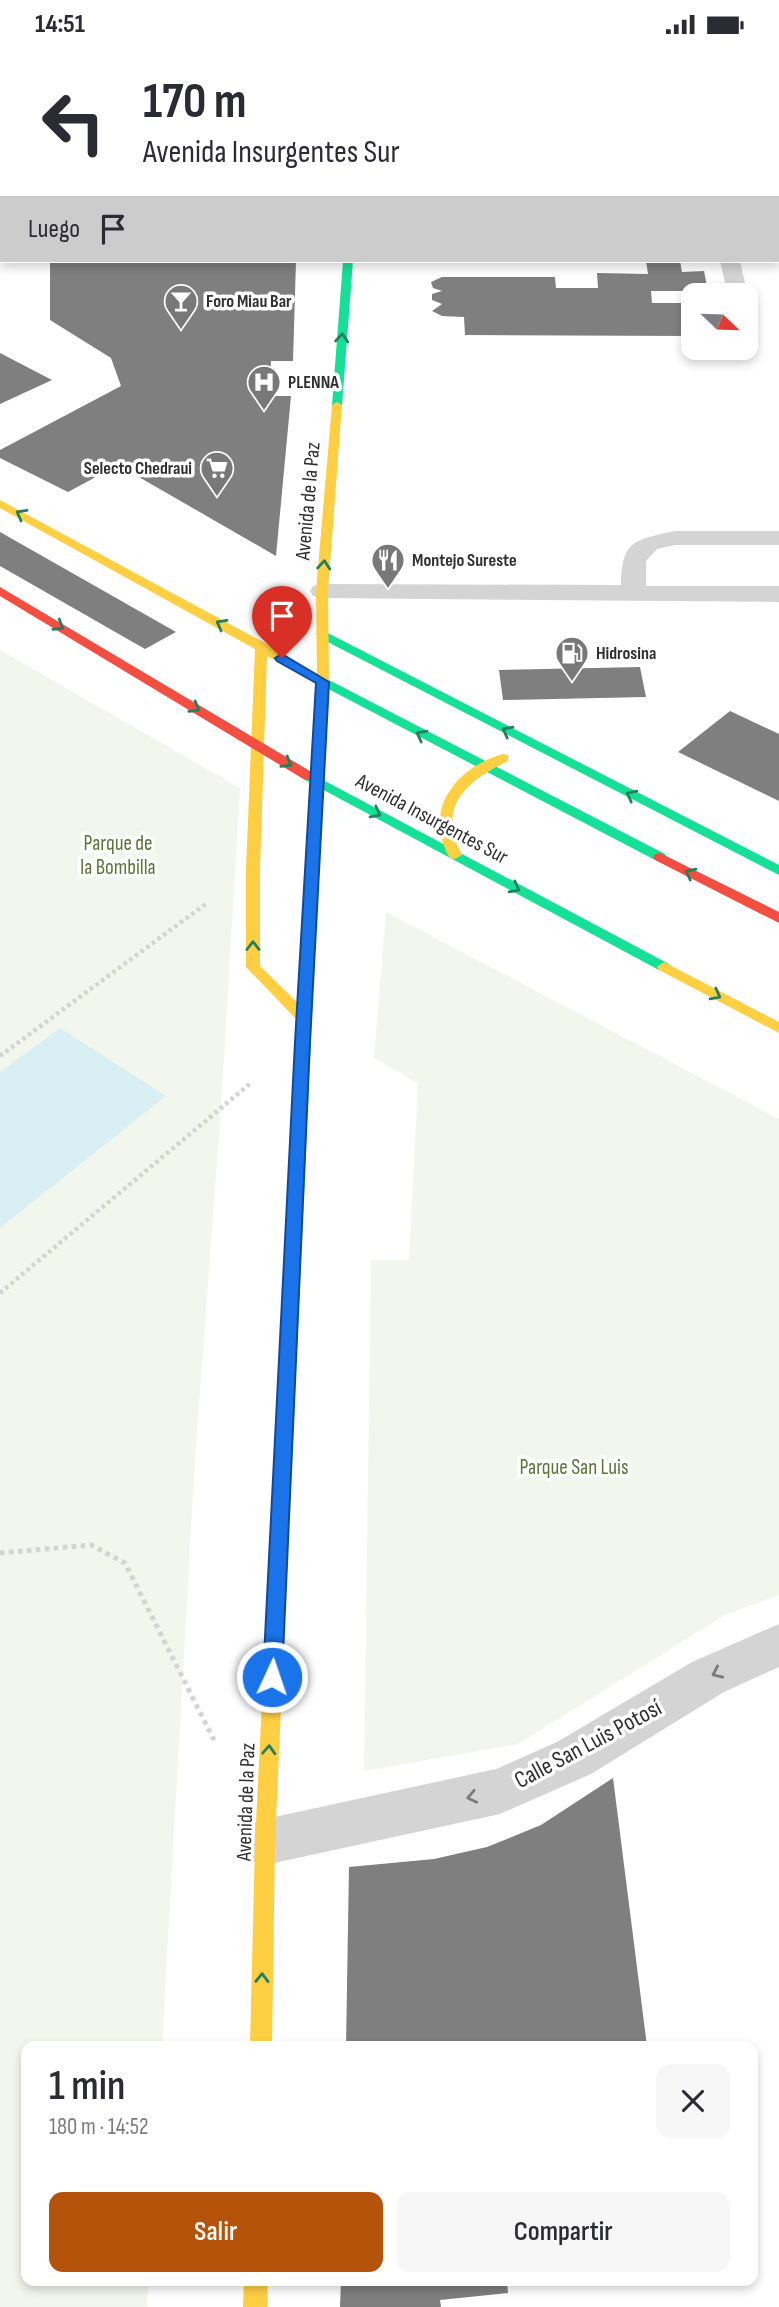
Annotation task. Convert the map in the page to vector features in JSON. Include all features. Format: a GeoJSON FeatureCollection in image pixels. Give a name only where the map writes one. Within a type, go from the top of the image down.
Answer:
{"type":"FeatureCollection","features":[{"type":"Feature","properties":{"kind":"main road","name":"Avenida de la Paz"},"geometry":{"type":"LineString","coordinates":[[261,2041],[265,1842],[302,1042],[323,682],[322,591],[348,263]]}},
{"type":"Feature","properties":{"kind":"main road"},"geometry":{"type":"LineString","coordinates":[[0,503],[481,767],[779,918]]}},
{"type":"Feature","properties":{"kind":"main road","name":"Avenida Insurgentes Sur"},"geometry":{"type":"LineString","coordinates":[[0,591],[316,781],[779,1028]]}},
{"type":"Feature","properties":{"kind":"main road"},"geometry":{"type":"LineString","coordinates":[[322,634],[779,871]]}},
{"type":"Feature","properties":{"kind":"main road"},"geometry":{"type":"LineString","coordinates":[[261,646],[253,869],[253,967],[304,1018]]}},
{"type":"Feature","properties":{"kind":"main road"},"geometry":{"type":"LineString","coordinates":[[455,855],[444,828],[448,809],[456,790],[481,767],[504,757],[533,756],[568,763]]}},
{"type":"Feature","properties":{"kind":"main road"},"geometry":{"type":"LineString","coordinates":[[255,2307],[256,2286]]}},
{"type":"Feature","properties":{"kind":"street","name":"Calle San Luis Potosí"},"geometry":{"type":"LineString","coordinates":[[265,1842],[500,1791],[574,1758],[708,1677],[779,1644]]}},
{"type":"Feature","properties":{"kind":"lane"},"geometry":{"type":"LineString","coordinates":[[730,263],[735,283]]}},
{"type":"Feature","properties":{"kind":"lane"},"geometry":{"type":"LineString","coordinates":[[634,593],[634,559],[649,544],[698,536],[779,538]]}},
{"type":"Feature","properties":{"kind":"lane"},"geometry":{"type":"LineString","coordinates":[[322,591],[779,594]]}},
{"type":"Feature","properties":{"kind":"path"},"geometry":{"type":"LineString","coordinates":[[0,1056],[253,869]]}},
{"type":"Feature","properties":{"kind":"path"},"geometry":{"type":"LineString","coordinates":[[0,1293],[302,1042]]}},
{"type":"Feature","properties":{"kind":"path"},"geometry":{"type":"LineString","coordinates":[[0,1553],[90,1545],[125,1563],[218,1748]]}},
{"type":"Feature","properties":{"kind":"green space","name":"Parque de la Bombilla"},"geometry":{"type":"Polygon","coordinates":[[[0,650],[240,788],[221,1108],[195,1459],[162,2041],[21,2041],[21,2286],[149,2286],[147,2307],[0,2307],[0,650]]]}},
{"type":"Feature","properties":{"kind":"green space","name":"Parque San Luis"},"geometry":{"type":"Polygon","coordinates":[[[386,912],[779,1119],[779,1595],[725,1615],[518,1744],[364,1771],[371,1260],[409,1260],[418,1083],[374,1058],[386,912]]]}},
{"type":"Feature","properties":{"kind":"water"},"geometry":{"type":"Polygon","coordinates":[[[60,1028],[166,1096],[0,1228],[0,1072],[60,1028]]]}},
{"type":"Feature","properties":{"kind":"building"},"geometry":{"type":"Polygon","coordinates":[[[50,263],[296,263],[293,361],[271,361],[269,396],[291,396],[276,556],[118,465],[68,492],[0,458],[0,450],[121,386],[111,358],[50,320],[50,263]]]}},
{"type":"Feature","properties":{"kind":"building"},"geometry":{"type":"Polygon","coordinates":[[[646,263],[680,263],[682,272],[704,271],[706,283],[681,283],[681,291],[651,291],[652,303],[681,303],[681,336],[465,335],[464,317],[442,316],[432,311],[442,304],[432,300],[432,294],[442,291],[433,288],[431,282],[442,277],[555,277],[556,288],[598,288],[597,273],[648,274],[646,263]]]}},
{"type":"Feature","properties":{"kind":"building"},"geometry":{"type":"Polygon","coordinates":[[[0,353],[52,380],[0,404],[0,353]]]}},
{"type":"Feature","properties":{"kind":"building"},"geometry":{"type":"Polygon","coordinates":[[[0,532],[176,632],[145,649],[0,566],[0,532]]]}},
{"type":"Feature","properties":{"kind":"building","name":"Hidrosina"},"geometry":{"type":"Polygon","coordinates":[[[640,667],[646,697],[503,700],[499,670],[640,667]]]}},
{"type":"Feature","properties":{"kind":"building"},"geometry":{"type":"Polygon","coordinates":[[[730,711],[779,734],[779,801],[678,752],[730,711]]]}},
{"type":"Feature","properties":{"kind":"building"},"geometry":{"type":"Polygon","coordinates":[[[613,1778],[646,2041],[346,2041],[349,1867],[434,1859],[487,1847],[541,1825],[613,1778]]]}},
{"type":"Feature","properties":{"kind":"building"},"geometry":{"type":"Polygon","coordinates":[[[341,2286],[507,2286],[508,2293],[440,2300],[441,2307],[340,2307],[341,2286]]]}},
{"type":"Feature","properties":{"kind":"traffic: fast"},"geometry":{"type":"LineString","coordinates":[[337,405],[348,263]]}},
{"type":"Feature","properties":{"kind":"traffic: fast"},"geometry":{"type":"LineString","coordinates":[[322,634],[779,871]]}},
{"type":"Feature","properties":{"kind":"traffic: fast"},"geometry":{"type":"LineString","coordinates":[[300,669],[660,857]]}},
{"type":"Feature","properties":{"kind":"traffic: fast"},"geometry":{"type":"LineString","coordinates":[[310,777],[664,967]]}},
{"type":"Feature","properties":{"kind":"traffic: fast"},"geometry":{"type":"LineString","coordinates":[[283,1462],[311,881]]}},
{"type":"Feature","properties":{"kind":"traffic: slow"},"geometry":{"type":"LineString","coordinates":[[311,881],[323,682],[322,591],[337,405]]}},
{"type":"Feature","properties":{"kind":"traffic: slow"},"geometry":{"type":"LineString","coordinates":[[0,503],[300,669]]}},
{"type":"Feature","properties":{"kind":"traffic: slow"},"geometry":{"type":"LineString","coordinates":[[261,646],[253,869],[253,967],[304,1018]]}},
{"type":"Feature","properties":{"kind":"traffic: slow"},"geometry":{"type":"LineString","coordinates":[[455,855],[445,829],[448,805],[471,777],[503,758]]}},
{"type":"Feature","properties":{"kind":"traffic: slow"},"geometry":{"type":"LineString","coordinates":[[664,967],[779,1028]]}},
{"type":"Feature","properties":{"kind":"traffic: slow"},"geometry":{"type":"LineString","coordinates":[[261,2041],[265,1842],[283,1462]]}},
{"type":"Feature","properties":{"kind":"traffic: slow"},"geometry":{"type":"LineString","coordinates":[[255,2307],[256,2286]]}},
{"type":"Feature","properties":{"kind":"traffic: jam"},"geometry":{"type":"LineString","coordinates":[[0,591],[310,777]]}},
{"type":"Feature","properties":{"kind":"traffic: jam"},"geometry":{"type":"LineString","coordinates":[[660,857],[779,918]]}},
{"type":"Feature","properties":{"kind":"place","name":"Foro Miau Bar"},"geometry":{"type":"Point","coordinates":[181,331]}},
{"type":"Feature","properties":{"kind":"place","name":"PLENNA"},"geometry":{"type":"Point","coordinates":[264,412]}},
{"type":"Feature","properties":{"kind":"place","name":"Selecto Chedraui"},"geometry":{"type":"Point","coordinates":[217,498]}},
{"type":"Feature","properties":{"kind":"place","name":"Montejo Sureste"},"geometry":{"type":"Point","coordinates":[388,590]}},
{"type":"Feature","properties":{"kind":"place","name":"Hidrosina"},"geometry":{"type":"Point","coordinates":[572,683]}},
{"type":"Feature","properties":{"kind":"route"},"geometry":{"type":"LineString","coordinates":[[272,1677],[302,1042],[323,682],[282,658]]}}]}
